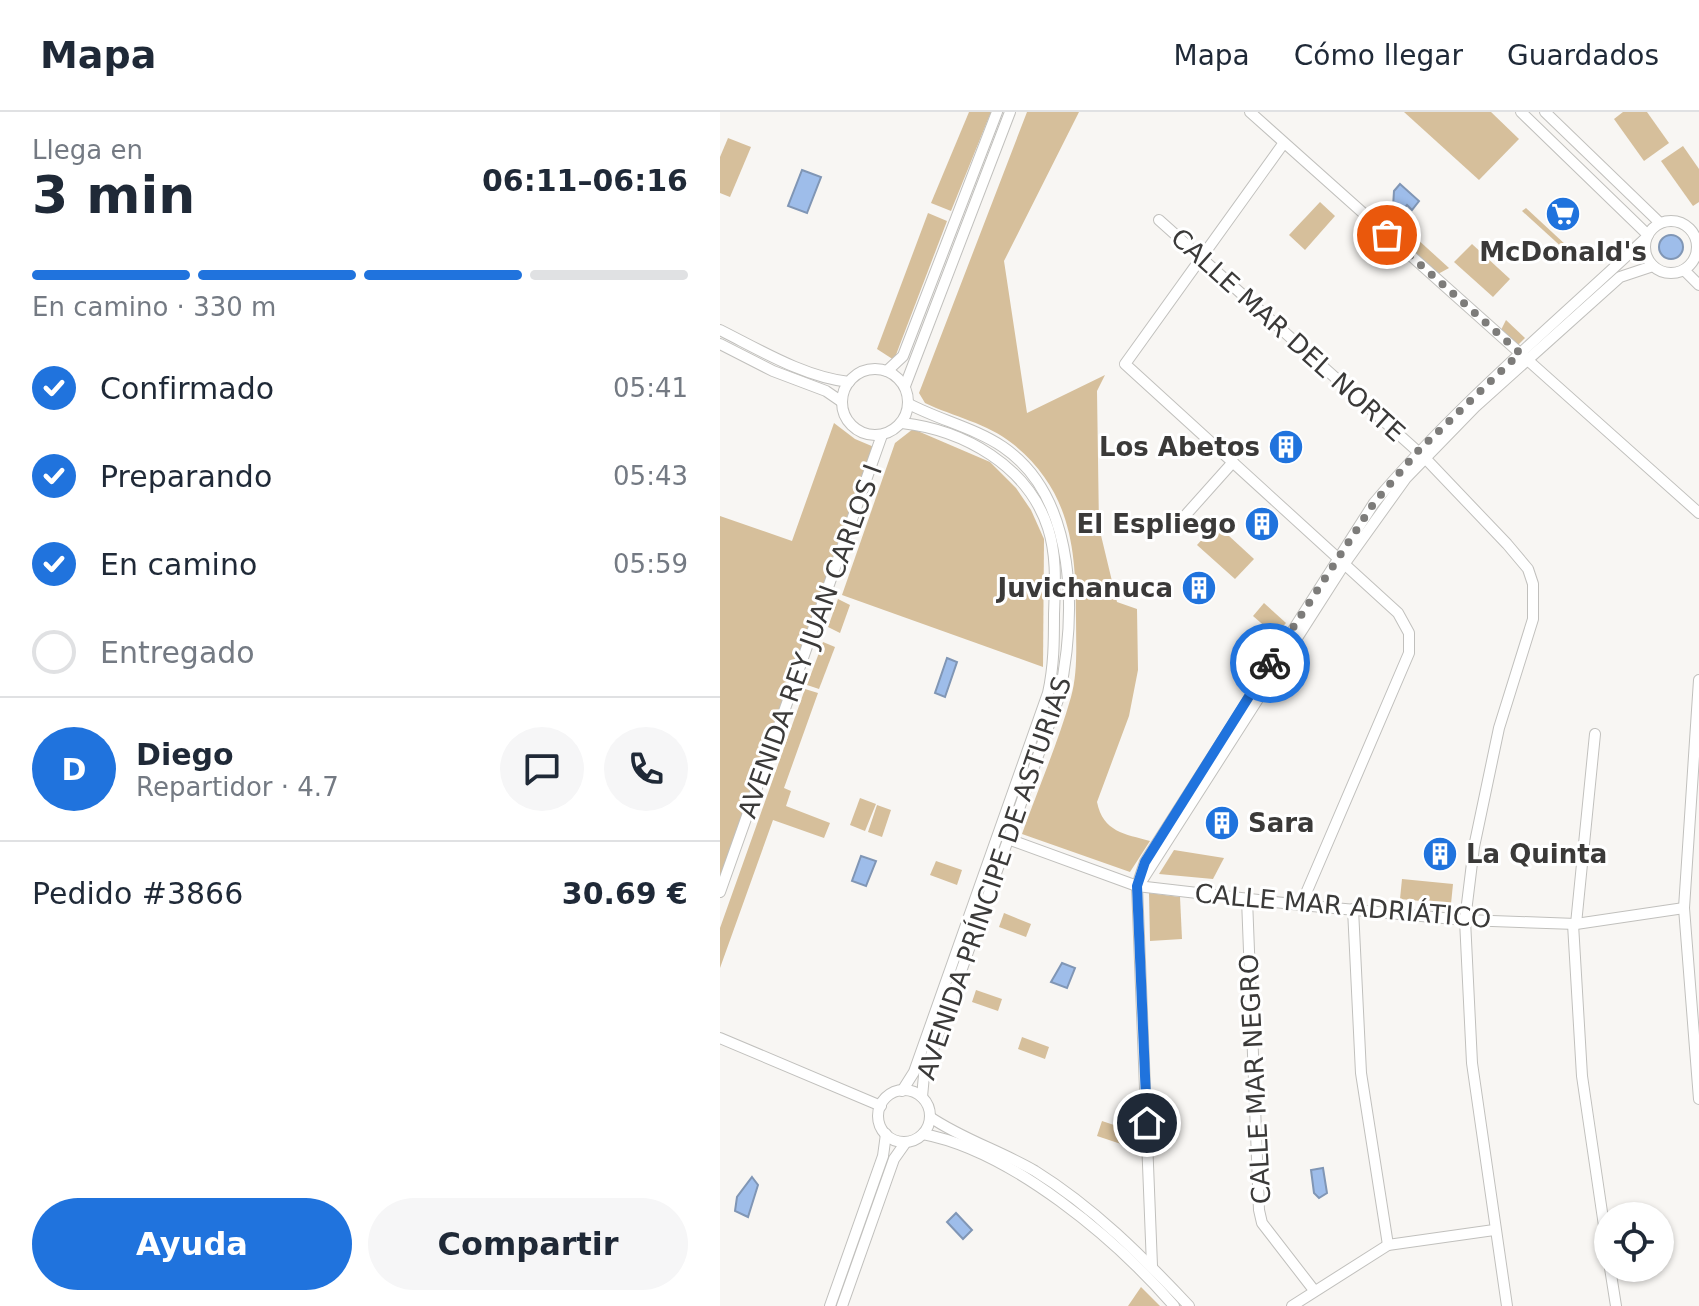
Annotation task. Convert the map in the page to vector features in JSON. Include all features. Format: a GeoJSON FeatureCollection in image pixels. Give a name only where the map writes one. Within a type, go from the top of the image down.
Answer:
{"type":"FeatureCollection","features":[{"type":"Feature","properties":{"kind":"street"},"geometry":{"type":"LineString","coordinates":[[887,371],[903,356],[997,112]]}},
{"type":"Feature","properties":{"kind":"street"},"geometry":{"type":"LineString","coordinates":[[905,386],[887,371],[866,370],[849,382],[842,402],[845,417],[854,428],[882,435],[902,423],[909,404],[905,386],[1010,112]]}},
{"type":"Feature","properties":{"kind":"street"},"geometry":{"type":"LineString","coordinates":[[1250,112],[1699,513]]}},
{"type":"Feature","properties":{"kind":"street"},"geometry":{"type":"LineString","coordinates":[[1521,112],[1647,236]]}},
{"type":"Feature","properties":{"kind":"street"},"geometry":{"type":"LineString","coordinates":[[1545,112],[1660,223]]}},
{"type":"Feature","properties":{"kind":"street"},"geometry":{"type":"LineString","coordinates":[[1283,144],[1125,364],[1341,559],[1398,613],[1409,633],[1409,653],[1301,905]]}},
{"type":"Feature","properties":{"kind":"street","name":"CALLE MAR DEL NORTE"},"geometry":{"type":"LineString","coordinates":[[1159,220],[1421,455],[1528,569],[1536,599],[1499,728],[1474,847],[1465,920],[1472,1063],[1507,1306]]}},
{"type":"Feature","properties":{"kind":"street"},"geometry":{"type":"LineString","coordinates":[[1152,1266],[1137,886],[1154,867],[1341,559],[1421,455],[1524,356],[1621,274],[1647,236],[1660,223],[1681,222],[1698,236],[1697,261],[1684,270],[1668,273],[1653,266],[1645,253],[1647,236]]}},
{"type":"Feature","properties":{"kind":"street"},"geometry":{"type":"LineString","coordinates":[[1621,274],[1653,266]]}},
{"type":"Feature","properties":{"kind":"street"},"geometry":{"type":"LineString","coordinates":[[1684,270],[1699,285]]}},
{"type":"Feature","properties":{"kind":"street"},"geometry":{"type":"LineString","coordinates":[[720,330],[779,360],[831,380],[849,382]]}},
{"type":"Feature","properties":{"kind":"street"},"geometry":{"type":"LineString","coordinates":[[720,344],[773,371],[826,391],[842,402]]}},
{"type":"Feature","properties":{"kind":"street","name":"AVENIDA PRÍNCIPE DE ASTURIAS"},"geometry":{"type":"LineString","coordinates":[[909,404],[1005,449],[1044,491],[1060,524],[1067,565],[1065,667],[1059,697],[924,1075],[922,1097]]}},
{"type":"Feature","properties":{"kind":"street","name":"AVENIDA PRÍNCIPE DE ASTURIAS"},"geometry":{"type":"LineString","coordinates":[[902,423],[943,433],[999,459],[1021,480],[1042,512],[1055,566],[1054,666],[1048,693],[914,1072],[902,1091]]}},
{"type":"Feature","properties":{"kind":"street","name":"AVENIDA REY JUAN CARLOS I"},"geometry":{"type":"LineString","coordinates":[[720,892],[882,435]]}},
{"type":"Feature","properties":{"kind":"street"},"geometry":{"type":"LineString","coordinates":[[1183,518],[1233,462]]}},
{"type":"Feature","properties":{"kind":"street"},"geometry":{"type":"LineString","coordinates":[[1699,680],[1684,908],[1699,1099]]}},
{"type":"Feature","properties":{"kind":"street"},"geometry":{"type":"LineString","coordinates":[[1595,734],[1575,924],[1582,1076],[1601,1202]]}},
{"type":"Feature","properties":{"kind":"street","name":"CALLE MAR ADRIÁTICO"},"geometry":{"type":"LineString","coordinates":[[1008,839],[1137,886],[1301,905],[1465,920],[1575,924],[1684,908]]}},
{"type":"Feature","properties":{"kind":"street","name":"CALLE MAR NEGRO"},"geometry":{"type":"LineString","coordinates":[[1247,899],[1259,1210],[1262,1223],[1313,1289]]}},
{"type":"Feature","properties":{"kind":"street"},"geometry":{"type":"LineString","coordinates":[[1353,909],[1361,1073],[1388,1245]]}},
{"type":"Feature","properties":{"kind":"street"},"geometry":{"type":"LineString","coordinates":[[720,1038],[881,1106]]}},
{"type":"Feature","properties":{"kind":"street"},"geometry":{"type":"LineString","coordinates":[[830,1306],[883,1156],[886,1134],[879,1121],[881,1106],[889,1096],[902,1091],[922,1097],[930,1117],[947,1129],[1034,1171],[1070,1195],[1152,1266],[1189,1306]]}},
{"type":"Feature","properties":{"kind":"street"},"geometry":{"type":"LineString","coordinates":[[923,1134],[930,1117]]}},
{"type":"Feature","properties":{"kind":"street"},"geometry":{"type":"LineString","coordinates":[[886,1134],[906,1142]]}},
{"type":"Feature","properties":{"kind":"street"},"geometry":{"type":"LineString","coordinates":[[842,1306],[894,1159],[906,1142],[923,1134],[943,1138],[987,1157],[1062,1203],[1124,1252],[1174,1306]]}},
{"type":"Feature","properties":{"kind":"street"},"geometry":{"type":"LineString","coordinates":[[1292,1306],[1313,1289],[1388,1245],[1494,1230]]}},
{"type":"Feature","properties":{"kind":"street"},"geometry":{"type":"LineString","coordinates":[[1612,1282],[1616,1306]]}},
{"type":"Feature","properties":{"kind":"shaded area"},"geometry":{"type":"Polygon","coordinates":[[[969,112],[991,112],[951,211],[931,203],[969,112]]]}},
{"type":"Feature","properties":{"kind":"shaded area"},"geometry":{"type":"Polygon","coordinates":[[[1027,112],[1079,112],[1004,261],[1027,413],[1105,375],[1097,391],[1099,527],[1117,602],[1137,609],[1138,670],[1129,716],[1097,802],[1104,820],[1110,826],[1150,841],[1130,872],[1022,834],[1060,731],[1075,678],[1076,593],[1066,523],[1047,481],[1013,444],[981,425],[925,403],[919,393],[1027,112]]]}},
{"type":"Feature","properties":{"kind":"shaded area"},"geometry":{"type":"Polygon","coordinates":[[[1404,112],[1491,112],[1519,139],[1479,180],[1404,112]]]}},
{"type":"Feature","properties":{"kind":"shaded area"},"geometry":{"type":"Polygon","coordinates":[[[1623,112],[1647,112],[1669,143],[1644,161],[1614,119],[1623,112]]]}},
{"type":"Feature","properties":{"kind":"shaded area"},"geometry":{"type":"Polygon","coordinates":[[[728,138],[751,147],[730,197],[720,193],[720,157],[728,138]]]}},
{"type":"Feature","properties":{"kind":"shaded area"},"geometry":{"type":"Polygon","coordinates":[[[1683,146],[1699,169],[1699,202],[1693,206],[1661,161],[1683,146]]]}},
{"type":"Feature","properties":{"kind":"shaded area"},"geometry":{"type":"Polygon","coordinates":[[[1320,202],[1335,216],[1305,250],[1289,235],[1320,202]]]}},
{"type":"Feature","properties":{"kind":"shaded area"},"geometry":{"type":"Polygon","coordinates":[[[1526,208],[1580,258],[1577,261],[1522,211],[1526,208]]]}},
{"type":"Feature","properties":{"kind":"shaded area"},"geometry":{"type":"Polygon","coordinates":[[[928,213],[947,221],[894,360],[877,349],[928,213]]]}},
{"type":"Feature","properties":{"kind":"shaded area"},"geometry":{"type":"Polygon","coordinates":[[[1416,238],[1449,268],[1438,274],[1412,251],[1416,238]]]}},
{"type":"Feature","properties":{"kind":"shaded area"},"geometry":{"type":"Polygon","coordinates":[[[1472,244],[1510,279],[1493,297],[1454,262],[1472,244]]]}},
{"type":"Feature","properties":{"kind":"shaded area"},"geometry":{"type":"Polygon","coordinates":[[[1506,320],[1525,338],[1517,346],[1501,330],[1506,320]]]}},
{"type":"Feature","properties":{"kind":"shaded area"},"geometry":{"type":"Polygon","coordinates":[[[834,423],[855,439],[874,447],[720,878],[720,516],[792,541],[834,423]]]}},
{"type":"Feature","properties":{"kind":"shaded area"},"geometry":{"type":"Polygon","coordinates":[[[913,429],[990,462],[1016,488],[1031,510],[1044,539],[1043,667],[842,595],[895,443],[913,429]]]}},
{"type":"Feature","properties":{"kind":"shaded area"},"geometry":{"type":"Polygon","coordinates":[[[1216,524],[1254,559],[1235,579],[1197,545],[1216,524]]]}},
{"type":"Feature","properties":{"kind":"shaded area"},"geometry":{"type":"Polygon","coordinates":[[[838,599],[850,605],[840,633],[828,627],[838,599]]]}},
{"type":"Feature","properties":{"kind":"shaded area"},"geometry":{"type":"Polygon","coordinates":[[[1264,603],[1286,623],[1275,635],[1253,616],[1264,603]]]}},
{"type":"Feature","properties":{"kind":"shaded area"},"geometry":{"type":"Polygon","coordinates":[[[823,642],[835,647],[819,689],[807,685],[823,642]]]}},
{"type":"Feature","properties":{"kind":"shaded area"},"geometry":{"type":"Polygon","coordinates":[[[805,689],[818,693],[784,788],[791,791],[786,806],[830,823],[824,838],[773,820],[720,968],[720,928],[805,689]]]}},
{"type":"Feature","properties":{"kind":"shaded area"},"geometry":{"type":"Polygon","coordinates":[[[860,798],[876,804],[865,831],[850,825],[860,798]]]}},
{"type":"Feature","properties":{"kind":"shaded area"},"geometry":{"type":"Polygon","coordinates":[[[877,805],[891,810],[882,837],[868,832],[877,805]]]}},
{"type":"Feature","properties":{"kind":"shaded area"},"geometry":{"type":"Polygon","coordinates":[[[1174,850],[1224,858],[1213,879],[1159,874],[1174,850]]]}},
{"type":"Feature","properties":{"kind":"shaded area"},"geometry":{"type":"Polygon","coordinates":[[[936,861],[962,870],[957,885],[930,875],[936,861]]]}},
{"type":"Feature","properties":{"kind":"shaded area"},"geometry":{"type":"Polygon","coordinates":[[[1402,879],[1453,884],[1451,904],[1400,899],[1402,879]]]}},
{"type":"Feature","properties":{"kind":"shaded area"},"geometry":{"type":"Polygon","coordinates":[[[1149,893],[1180,897],[1182,939],[1150,941],[1149,893]]]}},
{"type":"Feature","properties":{"kind":"shaded area"},"geometry":{"type":"Polygon","coordinates":[[[1004,913],[1031,924],[1026,937],[999,927],[1004,913]]]}},
{"type":"Feature","properties":{"kind":"shaded area"},"geometry":{"type":"Polygon","coordinates":[[[976,990],[1002,999],[998,1011],[972,1002],[976,990]]]}},
{"type":"Feature","properties":{"kind":"shaded area"},"geometry":{"type":"Polygon","coordinates":[[[1022,1037],[1049,1047],[1045,1059],[1018,1049],[1022,1037]]]}},
{"type":"Feature","properties":{"kind":"shaded area"},"geometry":{"type":"Polygon","coordinates":[[[1102,1121],[1132,1131],[1127,1146],[1097,1136],[1102,1121]]]}},
{"type":"Feature","properties":{"kind":"shaded area"},"geometry":{"type":"Polygon","coordinates":[[[1141,1287],[1160,1306],[1128,1306],[1141,1287]]]}},
{"type":"Feature","properties":{"kind":"water"},"geometry":{"type":"Polygon","coordinates":[[[802,170],[821,177],[807,213],[788,206],[802,170]]]}},
{"type":"Feature","properties":{"kind":"water"},"geometry":{"type":"Polygon","coordinates":[[[1400,184],[1419,201],[1412,210],[1407,205],[1400,213],[1393,207],[1394,191],[1400,184]]]}},
{"type":"Feature","properties":{"kind":"water"},"geometry":{"type":"Polygon","coordinates":[[[1671,235],[1680,238],[1683,247],[1680,256],[1671,259],[1662,256],[1659,247],[1662,238],[1671,235]]]}},
{"type":"Feature","properties":{"kind":"water"},"geometry":{"type":"Polygon","coordinates":[[[947,658],[957,662],[945,697],[935,693],[947,658]]]}},
{"type":"Feature","properties":{"kind":"water"},"geometry":{"type":"Polygon","coordinates":[[[861,856],[876,861],[866,886],[852,881],[861,856]]]}},
{"type":"Feature","properties":{"kind":"water"},"geometry":{"type":"Polygon","coordinates":[[[1062,963],[1075,968],[1067,988],[1051,982],[1062,963]]]}},
{"type":"Feature","properties":{"kind":"water"},"geometry":{"type":"Polygon","coordinates":[[[1323,1168],[1327,1193],[1319,1198],[1314,1193],[1311,1170],[1323,1168]]]}},
{"type":"Feature","properties":{"kind":"water"},"geometry":{"type":"Polygon","coordinates":[[[752,1177],[758,1185],[748,1217],[735,1211],[737,1197],[752,1177]]]}},
{"type":"Feature","properties":{"kind":"water"},"geometry":{"type":"Polygon","coordinates":[[[956,1213],[972,1230],[963,1239],[947,1222],[956,1213]]]}},
{"type":"Feature","properties":{"kind":"way so far"},"geometry":{"type":"LineString","coordinates":[[1270,663],[1374,503],[1417,452],[1520,353],[1387,235]]}},
{"type":"Feature","properties":{"kind":"place","name":"McDonald's"},"geometry":{"type":"Point","coordinates":[1563,214]}},
{"type":"Feature","properties":{"kind":"place","name":"Los Abetos"},"geometry":{"type":"Point","coordinates":[1286,447]}},
{"type":"Feature","properties":{"kind":"place","name":"El Espliego"},"geometry":{"type":"Point","coordinates":[1262,524]}},
{"type":"Feature","properties":{"kind":"place","name":"Juvichanuca"},"geometry":{"type":"Point","coordinates":[1199,588]}},
{"type":"Feature","properties":{"kind":"place","name":"Sara"},"geometry":{"type":"Point","coordinates":[1222,823]}},
{"type":"Feature","properties":{"kind":"place","name":"La Quinta"},"geometry":{"type":"Point","coordinates":[1440,854]}},
{"type":"Feature","properties":{"kind":"route"},"geometry":{"type":"LineString","coordinates":[[1147,1123],[1137,886],[1145,862],[1270,663]]}}]}
